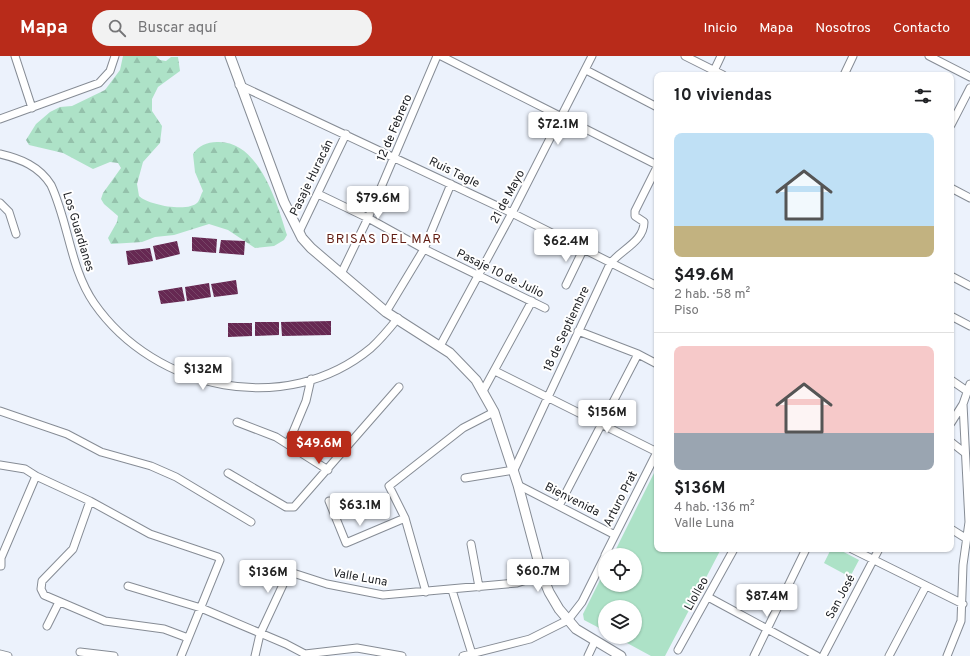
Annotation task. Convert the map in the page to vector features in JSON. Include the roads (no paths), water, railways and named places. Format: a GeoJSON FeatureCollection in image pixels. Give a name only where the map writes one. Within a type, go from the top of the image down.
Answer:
{"type":"FeatureCollection","features":[{"type":"Feature","properties":{"kind":"street"},"geometry":{"type":"LineString","coordinates":[[15,56],[32,108]]}},
{"type":"Feature","properties":{"kind":"street"},"geometry":{"type":"LineString","coordinates":[[0,119],[99,83],[110,71],[115,56]]}},
{"type":"Feature","properties":{"kind":"street"},"geometry":{"type":"LineString","coordinates":[[230,56],[239,85],[284,202],[299,232],[311,248],[386,312],[398,318],[440,346],[468,370],[483,391],[494,412],[514,470],[542,575],[554,601],[576,629],[621,656]]}},
{"type":"Feature","properties":{"kind":"street","name":"12 de Febrero"},"geometry":{"type":"LineString","coordinates":[[341,274],[395,157],[437,56]]}},
{"type":"Feature","properties":{"kind":"street"},"geometry":{"type":"LineString","coordinates":[[441,56],[654,164]]}},
{"type":"Feature","properties":{"kind":"street","name":"21 de Mayo"},"geometry":{"type":"LineString","coordinates":[[440,346],[562,118],[592,56]]}},
{"type":"Feature","properties":{"kind":"street"},"geometry":{"type":"LineString","coordinates":[[685,56],[711,72]]}},
{"type":"Feature","properties":{"kind":"street"},"geometry":{"type":"LineString","coordinates":[[713,72],[721,56]]}},
{"type":"Feature","properties":{"kind":"street"},"geometry":{"type":"LineString","coordinates":[[846,72],[854,56]]}},
{"type":"Feature","properties":{"kind":"street"},"geometry":{"type":"LineString","coordinates":[[929,56],[970,77]]}},
{"type":"Feature","properties":{"kind":"street"},"geometry":{"type":"LineString","coordinates":[[586,70],[654,106]]}},
{"type":"Feature","properties":{"kind":"street","name":"Ruis Tagle"},"geometry":{"type":"LineString","coordinates":[[239,85],[452,184],[654,285]]}},
{"type":"Feature","properties":{"kind":"street"},"geometry":{"type":"LineString","coordinates":[[954,119],[970,88]]}},
{"type":"Feature","properties":{"kind":"street","name":"Pasaje Huracán"},"geometry":{"type":"LineString","coordinates":[[299,232],[346,134]]}},
{"type":"Feature","properties":{"kind":"street","name":"Los Guardianes"},"geometry":{"type":"LineString","coordinates":[[0,154],[29,164],[48,180],[54,190],[76,269],[86,290],[111,325],[143,353],[180,373],[221,385],[265,387],[312,379],[335,370],[360,356],[372,347],[398,318]]}},
{"type":"Feature","properties":{"kind":"street","name":"18 de Septiembre"},"geometry":{"type":"LineString","coordinates":[[514,470],[610,264],[617,255],[634,242],[641,233],[644,222],[635,216],[635,211],[654,172]]}},
{"type":"Feature","properties":{"kind":"street"},"geometry":{"type":"LineString","coordinates":[[386,312],[424,249],[452,184]]}},
{"type":"Feature","properties":{"kind":"street"},"geometry":{"type":"LineString","coordinates":[[954,190],[970,198]]}},
{"type":"Feature","properties":{"kind":"street","name":"Pasaje 10 de Julio"},"geometry":{"type":"LineString","coordinates":[[318,194],[368,218],[477,276],[545,308]]}},
{"type":"Feature","properties":{"kind":"street"},"geometry":{"type":"LineString","coordinates":[[0,204],[9,212],[16,234]]}},
{"type":"Feature","properties":{"kind":"street"},"geometry":{"type":"LineString","coordinates":[[566,285],[583,250]]}},
{"type":"Feature","properties":{"kind":"street"},"geometry":{"type":"LineString","coordinates":[[954,278],[970,286]]}},
{"type":"Feature","properties":{"kind":"street"},"geometry":{"type":"LineString","coordinates":[[483,391],[495,372],[532,301]]}},
{"type":"Feature","properties":{"kind":"street"},"geometry":{"type":"LineString","coordinates":[[954,318],[970,326]]}},
{"type":"Feature","properties":{"kind":"street"},"geometry":{"type":"LineString","coordinates":[[578,331],[638,354],[654,362]]}},
{"type":"Feature","properties":{"kind":"street"},"geometry":{"type":"LineString","coordinates":[[559,506],[638,354]]}},
{"type":"Feature","properties":{"kind":"street"},"geometry":{"type":"LineString","coordinates":[[495,372],[654,450]]}},
{"type":"Feature","properties":{"kind":"street"},"geometry":{"type":"LineString","coordinates":[[288,444],[306,401],[312,379]]}},
{"type":"Feature","properties":{"kind":"street"},"geometry":{"type":"LineString","coordinates":[[954,381],[969,387],[963,404],[954,418]]}},
{"type":"Feature","properties":{"kind":"street"},"geometry":{"type":"LineString","coordinates":[[228,473],[286,507],[292,508],[296,506],[399,387]]}},
{"type":"Feature","properties":{"kind":"street"},"geometry":{"type":"LineString","coordinates":[[947,656],[959,628],[963,604],[963,565],[967,539],[968,494],[963,404]]}},
{"type":"Feature","properties":{"kind":"street"},"geometry":{"type":"LineString","coordinates":[[0,411],[67,434],[101,452],[151,466],[176,477],[251,522]]}},
{"type":"Feature","properties":{"kind":"street"},"geometry":{"type":"LineString","coordinates":[[426,592],[405,518],[389,486],[463,428],[494,412]]}},
{"type":"Feature","properties":{"kind":"street"},"geometry":{"type":"LineString","coordinates":[[237,422],[263,431],[288,444],[328,470]]}},
{"type":"Feature","properties":{"kind":"street"},"geometry":{"type":"LineString","coordinates":[[954,444],[965,453]]}},
{"type":"Feature","properties":{"kind":"street","name":"Arturo Prat"},"geometry":{"type":"LineString","coordinates":[[608,548],[654,458]]}},
{"type":"Feature","properties":{"kind":"street"},"geometry":{"type":"LineString","coordinates":[[0,465],[25,469],[36,476],[90,501],[150,534],[218,557],[220,560],[181,656]]}},
{"type":"Feature","properties":{"kind":"street"},"geometry":{"type":"LineString","coordinates":[[465,478],[514,470]]}},
{"type":"Feature","properties":{"kind":"street"},"geometry":{"type":"LineString","coordinates":[[1,566],[1,558],[36,476]]}},
{"type":"Feature","properties":{"kind":"street","name":"Bienvenida"},"geometry":{"type":"LineString","coordinates":[[518,485],[615,535]]}},
{"type":"Feature","properties":{"kind":"street"},"geometry":{"type":"LineString","coordinates":[[90,501],[74,549],[42,581],[41,589],[44,595],[105,620],[164,629],[188,638]]}},
{"type":"Feature","properties":{"kind":"street"},"geometry":{"type":"LineString","coordinates":[[329,501],[346,543],[405,518]]}},
{"type":"Feature","properties":{"kind":"street"},"geometry":{"type":"LineString","coordinates":[[954,532],[967,539]]}},
{"type":"Feature","properties":{"kind":"street"},"geometry":{"type":"LineString","coordinates":[[471,544],[478,587]]}},
{"type":"Feature","properties":{"kind":"street","name":"Llolleo"},"geometry":{"type":"LineString","coordinates":[[678,650],[732,552]]}},
{"type":"Feature","properties":{"kind":"street"},"geometry":{"type":"LineString","coordinates":[[754,656],[805,552]]}},
{"type":"Feature","properties":{"kind":"street"},"geometry":{"type":"LineString","coordinates":[[858,552],[963,604]]}},
{"type":"Feature","properties":{"kind":"street","name":"San José"},"geometry":{"type":"LineString","coordinates":[[823,656],[877,552]]}},
{"type":"Feature","properties":{"kind":"street","name":"Arturo Prat"},"geometry":{"type":"LineString","coordinates":[[568,620],[582,602],[598,569]]}},
{"type":"Feature","properties":{"kind":"street","name":"Valle Luna"},"geometry":{"type":"LineString","coordinates":[[260,634],[288,574],[293,573],[327,584],[383,595],[517,583],[542,575]]}},
{"type":"Feature","properties":{"kind":"street"},"geometry":{"type":"LineString","coordinates":[[128,586],[201,608],[286,644],[304,654],[329,654],[357,648],[402,656]]}},
{"type":"Feature","properties":{"kind":"street"},"geometry":{"type":"LineString","coordinates":[[889,656],[926,586]]}},
{"type":"Feature","properties":{"kind":"street"},"geometry":{"type":"LineString","coordinates":[[452,590],[472,654]]}},
{"type":"Feature","properties":{"kind":"street"},"geometry":{"type":"LineString","coordinates":[[708,597],[817,656]]}},
{"type":"Feature","properties":{"kind":"street"},"geometry":{"type":"LineString","coordinates":[[47,626],[59,602]]}},
{"type":"Feature","properties":{"kind":"street"},"geometry":{"type":"LineString","coordinates":[[463,656],[530,640],[568,620]]}},
{"type":"Feature","properties":{"kind":"street"},"geometry":{"type":"LineString","coordinates":[[255,656],[260,634]]}},
{"type":"Feature","properties":{"kind":"street"},"geometry":{"type":"LineString","coordinates":[[588,656],[595,641]]}},
{"type":"Feature","properties":{"kind":"street"},"geometry":{"type":"LineString","coordinates":[[80,652],[114,656]]}},
{"type":"Feature","properties":{"kind":"street"},"geometry":{"type":"LineString","coordinates":[[0,654],[8,656]]}},
{"type":"Feature","properties":{"kind":"district","name":"BRISAS DEL MAR"},"geometry":{"type":"Point","coordinates":[384,240]}}]}
